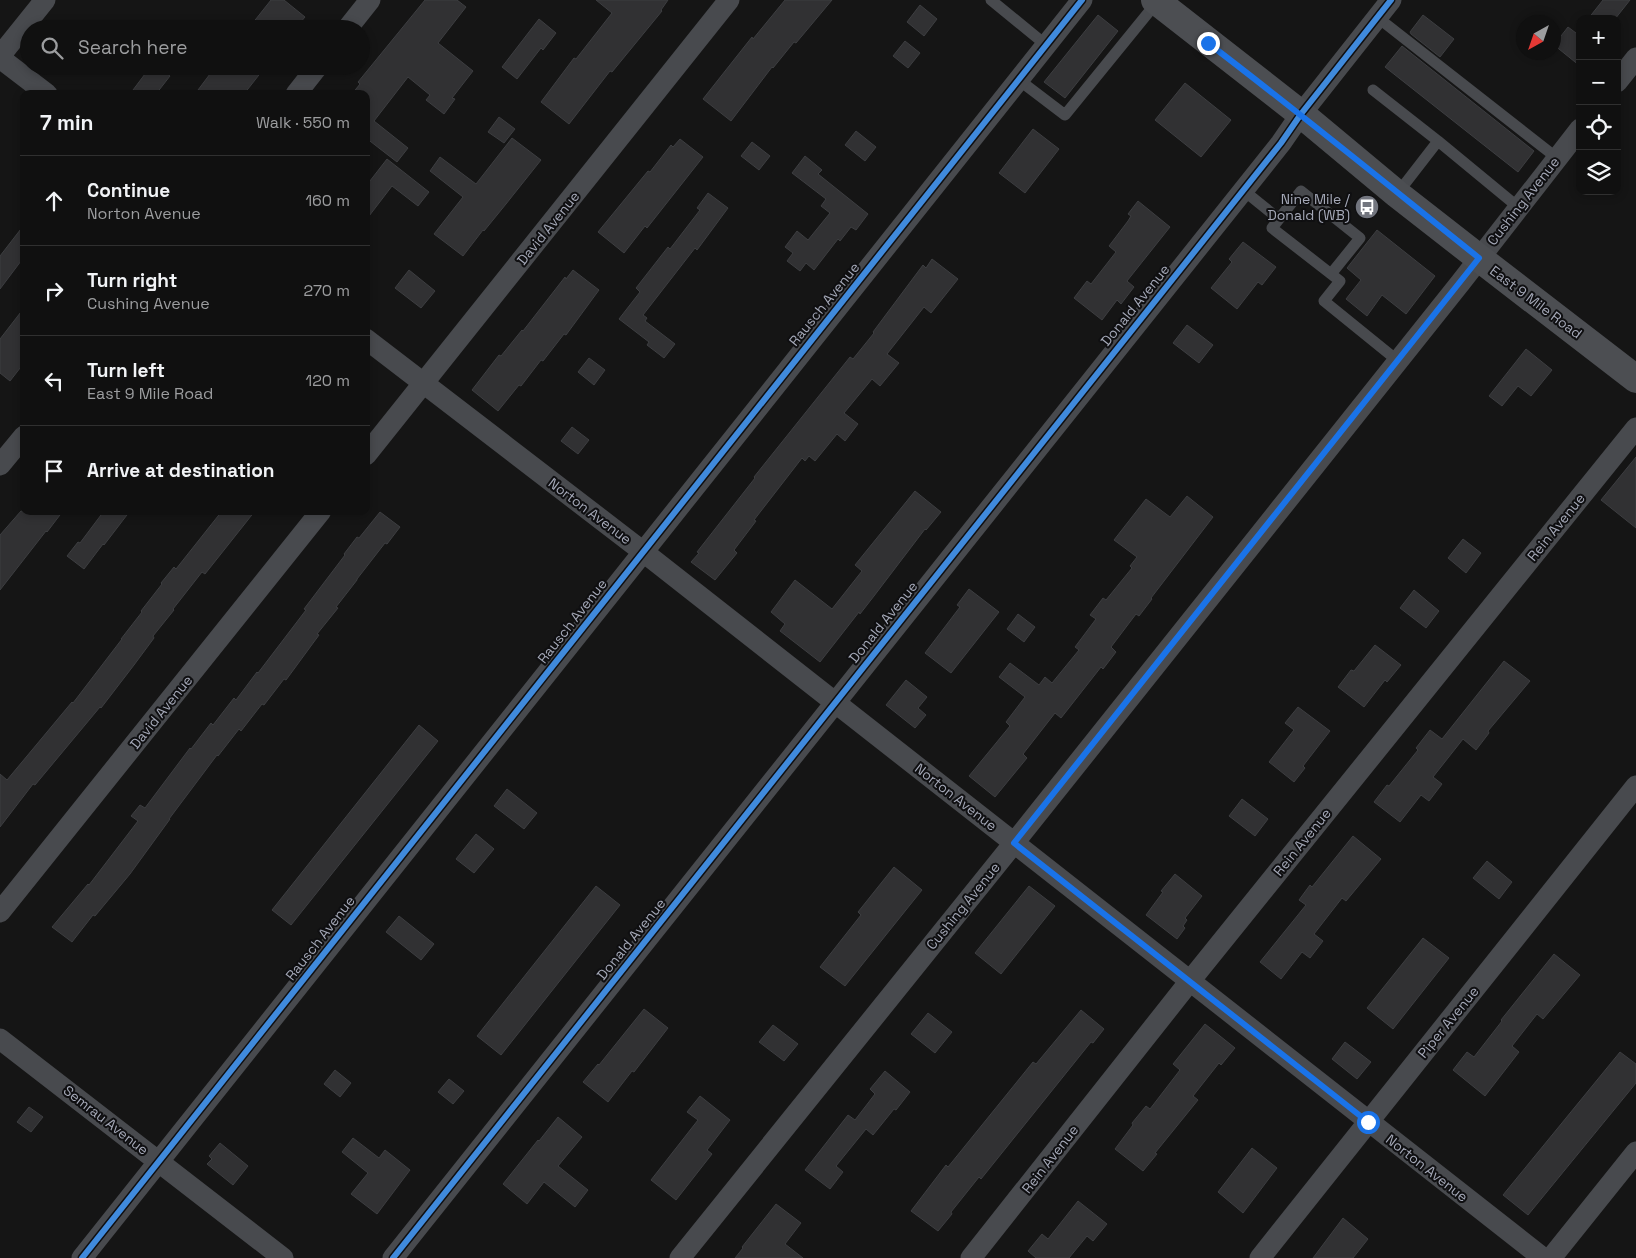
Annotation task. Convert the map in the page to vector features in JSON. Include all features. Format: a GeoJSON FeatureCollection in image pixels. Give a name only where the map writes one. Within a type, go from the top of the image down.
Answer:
{"type":"FeatureCollection","features":[{"type":"Feature","properties":{"kind":"main road","name":"East 9 Mile Road"},"geometry":{"type":"LineString","coordinates":[[1156,1],[1301,114],[1397,194],[1636,379]]}},
{"type":"Feature","properties":{"kind":"street"},"geometry":{"type":"LineString","coordinates":[[29,20],[45,0]]}},
{"type":"Feature","properties":{"kind":"street"},"geometry":{"type":"LineString","coordinates":[[354,20],[370,0]]}},
{"type":"Feature","properties":{"kind":"street","name":"David Avenue"},"geometry":{"type":"LineString","coordinates":[[370,450],[729,0]]}},
{"type":"Feature","properties":{"kind":"street","name":"Rausch Avenue"},"geometry":{"type":"LineString","coordinates":[[82,1258],[1082,0]]}},
{"type":"Feature","properties":{"kind":"street","name":"Donald Avenue"},"geometry":{"type":"LineString","coordinates":[[393,1258],[1243,190],[1391,0]]}},
{"type":"Feature","properties":{"kind":"street"},"geometry":{"type":"LineString","coordinates":[[20,32],[0,57],[20,73]]}},
{"type":"Feature","properties":{"kind":"street"},"geometry":{"type":"LineString","coordinates":[[1621,77],[1636,58]]}},
{"type":"Feature","properties":{"kind":"street"},"geometry":{"type":"LineString","coordinates":[[23,75],[42,90]]}},
{"type":"Feature","properties":{"kind":"street"},"geometry":{"type":"LineString","coordinates":[[299,90],[311,75]]}},
{"type":"Feature","properties":{"kind":"street","name":"Cushing Avenue"},"geometry":{"type":"LineString","coordinates":[[680,1258],[1014,843],[1576,134]]}},
{"type":"Feature","properties":{"kind":"street","name":"Norton Avenue"},"geometry":{"type":"LineString","coordinates":[[370,342],[643,552],[1543,1258]]}},
{"type":"Feature","properties":{"kind":"street","name":"Rein Avenue"},"geometry":{"type":"LineString","coordinates":[[971,1258],[1190,981],[1636,428]]}},
{"type":"Feature","properties":{"kind":"street"},"geometry":{"type":"LineString","coordinates":[[0,465],[20,441]]}},
{"type":"Feature","properties":{"kind":"street","name":"David Avenue"},"geometry":{"type":"LineString","coordinates":[[0,912],[319,515]]}},
{"type":"Feature","properties":{"kind":"street","name":"Piper Avenue"},"geometry":{"type":"LineString","coordinates":[[1260,1258],[1636,786]]}},
{"type":"Feature","properties":{"kind":"street","name":"Semrau Avenue"},"geometry":{"type":"LineString","coordinates":[[0,1039],[283,1258]]}},
{"type":"Feature","properties":{"kind":"street"},"geometry":{"type":"LineString","coordinates":[[1551,1258],[1636,1152]]}},
{"type":"Feature","properties":{"kind":"lane"},"geometry":{"type":"LineString","coordinates":[[991,0],[1046,45]]}},
{"type":"Feature","properties":{"kind":"lane"},"geometry":{"type":"LineString","coordinates":[[1018,80],[1065,116],[1156,1]]}},
{"type":"Feature","properties":{"kind":"lane"},"geometry":{"type":"LineString","coordinates":[[1377,17],[1557,158]]}},
{"type":"Feature","properties":{"kind":"lane"},"geometry":{"type":"LineString","coordinates":[[1373,90],[1518,207]]}},
{"type":"Feature","properties":{"kind":"lane"},"geometry":{"type":"LineString","coordinates":[[1397,194],[1438,141]]}},
{"type":"Feature","properties":{"kind":"lane"},"geometry":{"type":"LineString","coordinates":[[1243,190],[1279,219]]}},
{"type":"Feature","properties":{"kind":"lane"},"geometry":{"type":"LineString","coordinates":[[1331,274],[1360,238],[1301,191],[1272,228],[1331,274],[1340,281],[1324,301],[1398,361]]}},
{"type":"Feature","properties":{"kind":"building"},"geometry":{"type":"Polygon","coordinates":[[[271,0],[284,0],[305,17],[302,20],[255,20],[271,0]]]}},
{"type":"Feature","properties":{"kind":"building"},"geometry":{"type":"Polygon","coordinates":[[[425,0],[457,0],[466,7],[438,43],[473,71],[452,98],[455,99],[444,114],[426,100],[430,95],[408,77],[374,121],[408,148],[397,162],[370,141],[370,90],[355,90],[360,84],[358,82],[364,75],[370,75],[370,67],[425,0]]]}},
{"type":"Feature","properties":{"kind":"building"},"geometry":{"type":"Polygon","coordinates":[[[596,0],[668,0],[662,11],[612,72],[610,71],[569,124],[541,102],[574,58],[576,59],[612,13],[596,0]]]}},
{"type":"Feature","properties":{"kind":"building"},"geometry":{"type":"Polygon","coordinates":[[[785,0],[832,0],[796,43],[794,42],[772,67],[731,121],[703,99],[752,37],[753,39],[785,0]]]}},
{"type":"Feature","properties":{"kind":"building"},"geometry":{"type":"Polygon","coordinates":[[[1603,0],[1630,0],[1618,15],[1591,15],[1603,0]]]}},
{"type":"Feature","properties":{"kind":"building"},"geometry":{"type":"Polygon","coordinates":[[[920,5],[937,19],[924,36],[907,22],[920,5]]]}},
{"type":"Feature","properties":{"kind":"building"},"geometry":{"type":"Polygon","coordinates":[[[1098,15],[1118,31],[1065,98],[1044,82],[1098,15]]]}},
{"type":"Feature","properties":{"kind":"building"},"geometry":{"type":"Polygon","coordinates":[[[1423,15],[1454,39],[1440,57],[1410,32],[1423,15]]]}},
{"type":"Feature","properties":{"kind":"building"},"geometry":{"type":"Polygon","coordinates":[[[539,19],[556,33],[543,50],[541,48],[517,79],[502,67],[539,19]]]}},
{"type":"Feature","properties":{"kind":"building"},"geometry":{"type":"Polygon","coordinates":[[[1568,27],[1576,33],[1576,63],[1561,51],[1561,36],[1568,27]]]}},
{"type":"Feature","properties":{"kind":"building"},"geometry":{"type":"Polygon","coordinates":[[[905,41],[920,53],[908,68],[893,56],[905,41]]]}},
{"type":"Feature","properties":{"kind":"building"},"geometry":{"type":"Polygon","coordinates":[[[1402,46],[1534,151],[1518,172],[1385,67],[1402,46]]]}},
{"type":"Feature","properties":{"kind":"building"},"geometry":{"type":"Polygon","coordinates":[[[144,75],[170,76],[159,90],[133,90],[144,75]]]}},
{"type":"Feature","properties":{"kind":"building"},"geometry":{"type":"Polygon","coordinates":[[[209,75],[259,75],[247,90],[198,90],[209,75]]]}},
{"type":"Feature","properties":{"kind":"building"},"geometry":{"type":"Polygon","coordinates":[[[1185,83],[1231,120],[1201,157],[1155,120],[1185,83]]]}},
{"type":"Feature","properties":{"kind":"building"},"geometry":{"type":"Polygon","coordinates":[[[499,117],[515,129],[504,143],[488,132],[499,117]]]}},
{"type":"Feature","properties":{"kind":"building"},"geometry":{"type":"Polygon","coordinates":[[[1033,129],[1059,149],[1025,193],[999,173],[1033,129]]]}},
{"type":"Feature","properties":{"kind":"building"},"geometry":{"type":"Polygon","coordinates":[[[856,131],[876,147],[865,161],[845,145],[856,131]]]}},
{"type":"Feature","properties":{"kind":"building"},"geometry":{"type":"Polygon","coordinates":[[[512,138],[541,160],[463,256],[434,234],[463,197],[430,171],[440,157],[476,184],[512,138]]]}},
{"type":"Feature","properties":{"kind":"building"},"geometry":{"type":"Polygon","coordinates":[[[680,139],[703,157],[647,228],[645,226],[624,253],[598,232],[648,171],[650,172],[671,145],[673,147],[680,139]]]}},
{"type":"Feature","properties":{"kind":"building"},"geometry":{"type":"Polygon","coordinates":[[[752,142],[770,156],[759,170],[741,156],[752,142]]]}},
{"type":"Feature","properties":{"kind":"building"},"geometry":{"type":"Polygon","coordinates":[[[805,156],[822,170],[818,174],[868,214],[856,230],[851,227],[840,241],[838,239],[814,270],[806,263],[800,271],[787,261],[793,253],[785,247],[797,231],[808,240],[830,213],[821,206],[826,199],[792,173],[805,156]]]}},
{"type":"Feature","properties":{"kind":"building"},"geometry":{"type":"Polygon","coordinates":[[[387,159],[429,192],[418,206],[392,186],[370,215],[370,181],[387,159]]]}},
{"type":"Feature","properties":{"kind":"building"},"geometry":{"type":"Polygon","coordinates":[[[708,193],[728,208],[697,250],[695,248],[643,315],[647,318],[645,321],[675,344],[664,358],[647,345],[649,342],[619,319],[640,292],[636,288],[668,247],[670,249],[700,210],[697,208],[708,193]]]}},
{"type":"Feature","properties":{"kind":"building"},"geometry":{"type":"Polygon","coordinates":[[[1138,201],[1170,227],[1127,281],[1134,287],[1121,304],[1117,300],[1102,320],[1074,298],[1087,281],[1091,284],[1116,252],[1109,246],[1128,221],[1131,216],[1128,214],[1138,201]]]}},
{"type":"Feature","properties":{"kind":"building"},"geometry":{"type":"Polygon","coordinates":[[[20,230],[20,262],[0,289],[0,256],[20,230]]]}},
{"type":"Feature","properties":{"kind":"building"},"geometry":{"type":"Polygon","coordinates":[[[1377,230],[1435,276],[1406,314],[1382,295],[1367,316],[1346,299],[1361,280],[1347,268],[1377,230]]]}},
{"type":"Feature","properties":{"kind":"building"},"geometry":{"type":"Polygon","coordinates":[[[1243,242],[1276,267],[1262,285],[1258,282],[1237,309],[1211,288],[1232,262],[1229,259],[1243,242]]]}},
{"type":"Feature","properties":{"kind":"building"},"geometry":{"type":"Polygon","coordinates":[[[932,259],[958,279],[931,313],[924,307],[887,354],[899,363],[880,386],[872,379],[844,413],[858,424],[845,441],[837,434],[815,461],[809,456],[805,461],[802,458],[754,520],[756,521],[734,550],[737,553],[715,580],[691,562],[699,553],[697,552],[850,357],[853,359],[874,333],[923,265],[926,268],[932,259]]]}},
{"type":"Feature","properties":{"kind":"building"},"geometry":{"type":"Polygon","coordinates":[[[409,270],[435,291],[421,308],[395,288],[409,270]]]}},
{"type":"Feature","properties":{"kind":"building"},"geometry":{"type":"Polygon","coordinates":[[[573,270],[599,290],[566,335],[564,334],[543,361],[541,360],[498,411],[472,390],[499,355],[501,356],[523,331],[565,277],[566,279],[573,270]]]}},
{"type":"Feature","properties":{"kind":"building"},"geometry":{"type":"Polygon","coordinates":[[[20,313],[20,368],[10,381],[0,373],[0,339],[20,313]]]}},
{"type":"Feature","properties":{"kind":"building"},"geometry":{"type":"Polygon","coordinates":[[[1187,325],[1213,345],[1199,363],[1173,343],[1187,325]]]}},
{"type":"Feature","properties":{"kind":"building"},"geometry":{"type":"Polygon","coordinates":[[[1526,349],[1552,370],[1531,396],[1518,386],[1502,406],[1489,396],[1526,349]]]}},
{"type":"Feature","properties":{"kind":"building"},"geometry":{"type":"Polygon","coordinates":[[[589,358],[605,370],[594,385],[578,372],[589,358]]]}},
{"type":"Feature","properties":{"kind":"building"},"geometry":{"type":"Polygon","coordinates":[[[572,427],[589,440],[578,454],[561,441],[572,427]]]}},
{"type":"Feature","properties":{"kind":"building"},"geometry":{"type":"Polygon","coordinates":[[[1636,457],[1636,528],[1601,500],[1636,457]]]}},
{"type":"Feature","properties":{"kind":"building"},"geometry":{"type":"Polygon","coordinates":[[[915,491],[941,512],[925,529],[860,614],[859,612],[820,662],[780,631],[785,624],[771,612],[795,580],[832,609],[862,571],[855,565],[915,491]]]}},
{"type":"Feature","properties":{"kind":"building"},"geometry":{"type":"Polygon","coordinates":[[[1187,496],[1213,517],[1139,616],[1136,614],[1111,647],[1116,652],[1103,669],[1101,667],[1061,718],[1055,713],[1023,754],[1027,758],[995,797],[969,776],[1010,726],[1006,722],[1025,697],[999,677],[1010,663],[1039,685],[1045,677],[1052,683],[1079,650],[1075,647],[1096,619],[1090,615],[1103,598],[1106,600],[1132,568],[1130,566],[1137,557],[1114,540],[1146,499],[1170,517],[1187,496]]]}},
{"type":"Feature","properties":{"kind":"building"},"geometry":{"type":"Polygon","coordinates":[[[20,512],[20,515],[60,515],[0,590],[0,535],[20,512]]]}},
{"type":"Feature","properties":{"kind":"building"},"geometry":{"type":"Polygon","coordinates":[[[380,512],[400,527],[387,544],[385,543],[336,607],[338,608],[317,634],[319,635],[286,680],[284,679],[264,705],[262,704],[241,731],[239,729],[217,755],[130,874],[95,916],[93,915],[72,942],[52,927],[89,885],[138,821],[131,816],[140,805],[145,808],[211,723],[213,725],[234,698],[236,700],[306,610],[304,609],[357,537],[359,538],[380,512]]]}},
{"type":"Feature","properties":{"kind":"building"},"geometry":{"type":"Polygon","coordinates":[[[101,515],[127,515],[84,569],[67,556],[78,542],[80,543],[101,515]]]}},
{"type":"Feature","properties":{"kind":"building"},"geometry":{"type":"Polygon","coordinates":[[[219,515],[252,515],[205,574],[202,572],[173,609],[153,636],[154,638],[101,708],[35,785],[33,784],[0,827],[0,774],[7,780],[73,703],[142,612],[161,583],[174,567],[176,569],[219,515]]]}},
{"type":"Feature","properties":{"kind":"building"},"geometry":{"type":"Polygon","coordinates":[[[1463,539],[1481,553],[1466,573],[1448,558],[1463,539]]]}},
{"type":"Feature","properties":{"kind":"building"},"geometry":{"type":"Polygon","coordinates":[[[969,589],[999,612],[951,673],[925,653],[960,607],[957,605],[969,589]]]}},
{"type":"Feature","properties":{"kind":"building"},"geometry":{"type":"Polygon","coordinates":[[[1414,590],[1439,611],[1426,628],[1400,608],[1414,590]]]}},
{"type":"Feature","properties":{"kind":"building"},"geometry":{"type":"Polygon","coordinates":[[[1018,614],[1035,627],[1024,642],[1007,629],[1018,614]]]}},
{"type":"Feature","properties":{"kind":"building"},"geometry":{"type":"Polygon","coordinates":[[[1375,645],[1401,665],[1387,682],[1385,680],[1364,707],[1338,687],[1375,645]]]}},
{"type":"Feature","properties":{"kind":"building"},"geometry":{"type":"Polygon","coordinates":[[[1504,661],[1530,681],[1488,731],[1489,733],[1476,750],[1463,739],[1433,777],[1442,784],[1429,801],[1421,795],[1400,822],[1374,802],[1418,750],[1416,748],[1430,730],[1442,739],[1504,661]]]}},
{"type":"Feature","properties":{"kind":"building"},"geometry":{"type":"Polygon","coordinates":[[[906,680],[927,697],[918,708],[926,715],[915,728],[886,705],[906,680]]]}},
{"type":"Feature","properties":{"kind":"building"},"geometry":{"type":"Polygon","coordinates":[[[1298,707],[1330,731],[1303,766],[1305,768],[1294,782],[1269,762],[1294,730],[1285,723],[1298,707]]]}},
{"type":"Feature","properties":{"kind":"building"},"geometry":{"type":"Polygon","coordinates":[[[419,725],[438,741],[291,925],[272,910],[419,725]]]}},
{"type":"Feature","properties":{"kind":"building"},"geometry":{"type":"Polygon","coordinates":[[[507,789],[537,813],[524,829],[494,806],[507,789]]]}},
{"type":"Feature","properties":{"kind":"building"},"geometry":{"type":"Polygon","coordinates":[[[1242,799],[1268,819],[1255,836],[1229,816],[1242,799]]]}},
{"type":"Feature","properties":{"kind":"building"},"geometry":{"type":"Polygon","coordinates":[[[476,834],[494,849],[474,873],[456,859],[476,834]]]}},
{"type":"Feature","properties":{"kind":"building"},"geometry":{"type":"Polygon","coordinates":[[[1353,836],[1381,859],[1346,901],[1342,898],[1314,934],[1323,941],[1310,958],[1302,952],[1281,979],[1260,962],[1306,905],[1299,900],[1310,885],[1312,887],[1353,836]]]}},
{"type":"Feature","properties":{"kind":"building"},"geometry":{"type":"Polygon","coordinates":[[[1487,861],[1512,882],[1499,899],[1473,878],[1487,861]]]}},
{"type":"Feature","properties":{"kind":"building"},"geometry":{"type":"Polygon","coordinates":[[[894,867],[922,890],[845,986],[820,967],[861,915],[858,912],[894,867]]]}},
{"type":"Feature","properties":{"kind":"building"},"geometry":{"type":"Polygon","coordinates":[[[1175,874],[1202,896],[1185,918],[1187,920],[1183,926],[1185,928],[1177,939],[1146,915],[1163,892],[1161,891],[1175,874]]]}},
{"type":"Feature","properties":{"kind":"building"},"geometry":{"type":"Polygon","coordinates":[[[596,886],[620,905],[501,1055],[477,1036],[596,886]]]}},
{"type":"Feature","properties":{"kind":"building"},"geometry":{"type":"Polygon","coordinates":[[[1029,886],[1055,906],[1001,974],[975,953],[1029,886]]]}},
{"type":"Feature","properties":{"kind":"building"},"geometry":{"type":"Polygon","coordinates":[[[399,916],[434,944],[421,960],[386,932],[399,916]]]}},
{"type":"Feature","properties":{"kind":"building"},"geometry":{"type":"Polygon","coordinates":[[[1423,938],[1449,958],[1393,1029],[1367,1008],[1423,938]]]}},
{"type":"Feature","properties":{"kind":"building"},"geometry":{"type":"Polygon","coordinates":[[[1554,954],[1580,975],[1543,1019],[1537,1014],[1512,1046],[1519,1052],[1485,1096],[1453,1070],[1467,1052],[1474,1057],[1554,954]]]}},
{"type":"Feature","properties":{"kind":"building"},"geometry":{"type":"Polygon","coordinates":[[[644,1009],[668,1028],[608,1102],[583,1082],[644,1009]]]}},
{"type":"Feature","properties":{"kind":"building"},"geometry":{"type":"Polygon","coordinates":[[[1081,1010],[1104,1029],[1093,1043],[1091,1042],[981,1179],[979,1177],[938,1231],[911,1211],[946,1165],[948,1167],[1033,1062],[1036,1064],[1081,1010]]]}},
{"type":"Feature","properties":{"kind":"building"},"geometry":{"type":"Polygon","coordinates":[[[928,1013],[952,1032],[935,1053],[911,1034],[928,1013]]]}},
{"type":"Feature","properties":{"kind":"building"},"geometry":{"type":"Polygon","coordinates":[[[1205,1024],[1235,1048],[1221,1065],[1219,1063],[1193,1096],[1198,1100],[1155,1153],[1157,1154],[1143,1171],[1115,1149],[1133,1125],[1132,1123],[1146,1106],[1150,1109],[1180,1070],[1173,1064],[1205,1024]]]}},
{"type":"Feature","properties":{"kind":"building"},"geometry":{"type":"Polygon","coordinates":[[[773,1025],[798,1044],[784,1061],[759,1042],[773,1025]]]}},
{"type":"Feature","properties":{"kind":"building"},"geometry":{"type":"Polygon","coordinates":[[[1345,1042],[1371,1062],[1357,1079],[1332,1059],[1345,1042]]]}},
{"type":"Feature","properties":{"kind":"building"},"geometry":{"type":"Polygon","coordinates":[[[1620,1052],[1636,1064],[1636,1083],[1528,1215],[1503,1195],[1620,1052]]]}},
{"type":"Feature","properties":{"kind":"building"},"geometry":{"type":"Polygon","coordinates":[[[335,1070],[351,1083],[340,1097],[324,1084],[335,1070]]]}},
{"type":"Feature","properties":{"kind":"building"},"geometry":{"type":"Polygon","coordinates":[[[885,1071],[910,1092],[873,1135],[866,1129],[836,1166],[843,1172],[830,1189],[805,1170],[848,1115],[855,1120],[875,1094],[870,1089],[885,1071]]]}},
{"type":"Feature","properties":{"kind":"building"},"geometry":{"type":"Polygon","coordinates":[[[449,1079],[464,1091],[453,1104],[438,1092],[449,1079]]]}},
{"type":"Feature","properties":{"kind":"building"},"geometry":{"type":"Polygon","coordinates":[[[700,1096],[730,1120],[707,1150],[712,1154],[676,1200],[651,1180],[698,1120],[687,1112],[700,1096]]]}},
{"type":"Feature","properties":{"kind":"building"},"geometry":{"type":"Polygon","coordinates":[[[29,1107],[43,1117],[31,1132],[17,1122],[29,1107]]]}},
{"type":"Feature","properties":{"kind":"building"},"geometry":{"type":"Polygon","coordinates":[[[558,1117],[582,1137],[558,1166],[588,1190],[575,1207],[544,1182],[527,1204],[503,1184],[558,1117]]]}},
{"type":"Feature","properties":{"kind":"building"},"geometry":{"type":"Polygon","coordinates":[[[353,1138],[379,1158],[385,1150],[410,1170],[377,1214],[351,1194],[368,1173],[342,1152],[353,1138]]]}},
{"type":"Feature","properties":{"kind":"building"},"geometry":{"type":"Polygon","coordinates":[[[220,1143],[248,1166],[233,1185],[207,1164],[212,1159],[209,1156],[220,1143]]]}},
{"type":"Feature","properties":{"kind":"building"},"geometry":{"type":"Polygon","coordinates":[[[1252,1148],[1277,1168],[1243,1213],[1218,1192],[1252,1148]]]}},
{"type":"Feature","properties":{"kind":"building"},"geometry":{"type":"Polygon","coordinates":[[[1078,1201],[1107,1224],[1093,1241],[1087,1236],[1069,1258],[1036,1258],[1028,1251],[1042,1234],[1048,1239],[1078,1201]]]}},
{"type":"Feature","properties":{"kind":"building"},"geometry":{"type":"Polygon","coordinates":[[[776,1204],[801,1223],[785,1244],[803,1258],[735,1258],[742,1247],[776,1204]]]}},
{"type":"Feature","properties":{"kind":"building"},"geometry":{"type":"Polygon","coordinates":[[[1343,1218],[1368,1239],[1353,1258],[1313,1258],[1343,1218]]]}},
{"type":"Feature","properties":{"kind":"cycle path"},"geometry":{"type":"LineString","coordinates":[[82,1258],[1082,0]]}},
{"type":"Feature","properties":{"kind":"cycle path"},"geometry":{"type":"LineString","coordinates":[[393,1258],[1281,143],[1301,114],[1391,0]]}},
{"type":"Feature","properties":{"kind":"place","name":"Nine Mile / Donald (WB)"},"geometry":{"type":"Point","coordinates":[1367,207]}},
{"type":"Feature","properties":{"kind":"route"},"geometry":{"type":"LineString","coordinates":[[1208,43],[1301,114],[1397,194],[1479,258],[1014,843],[1368,1122]]}}]}
